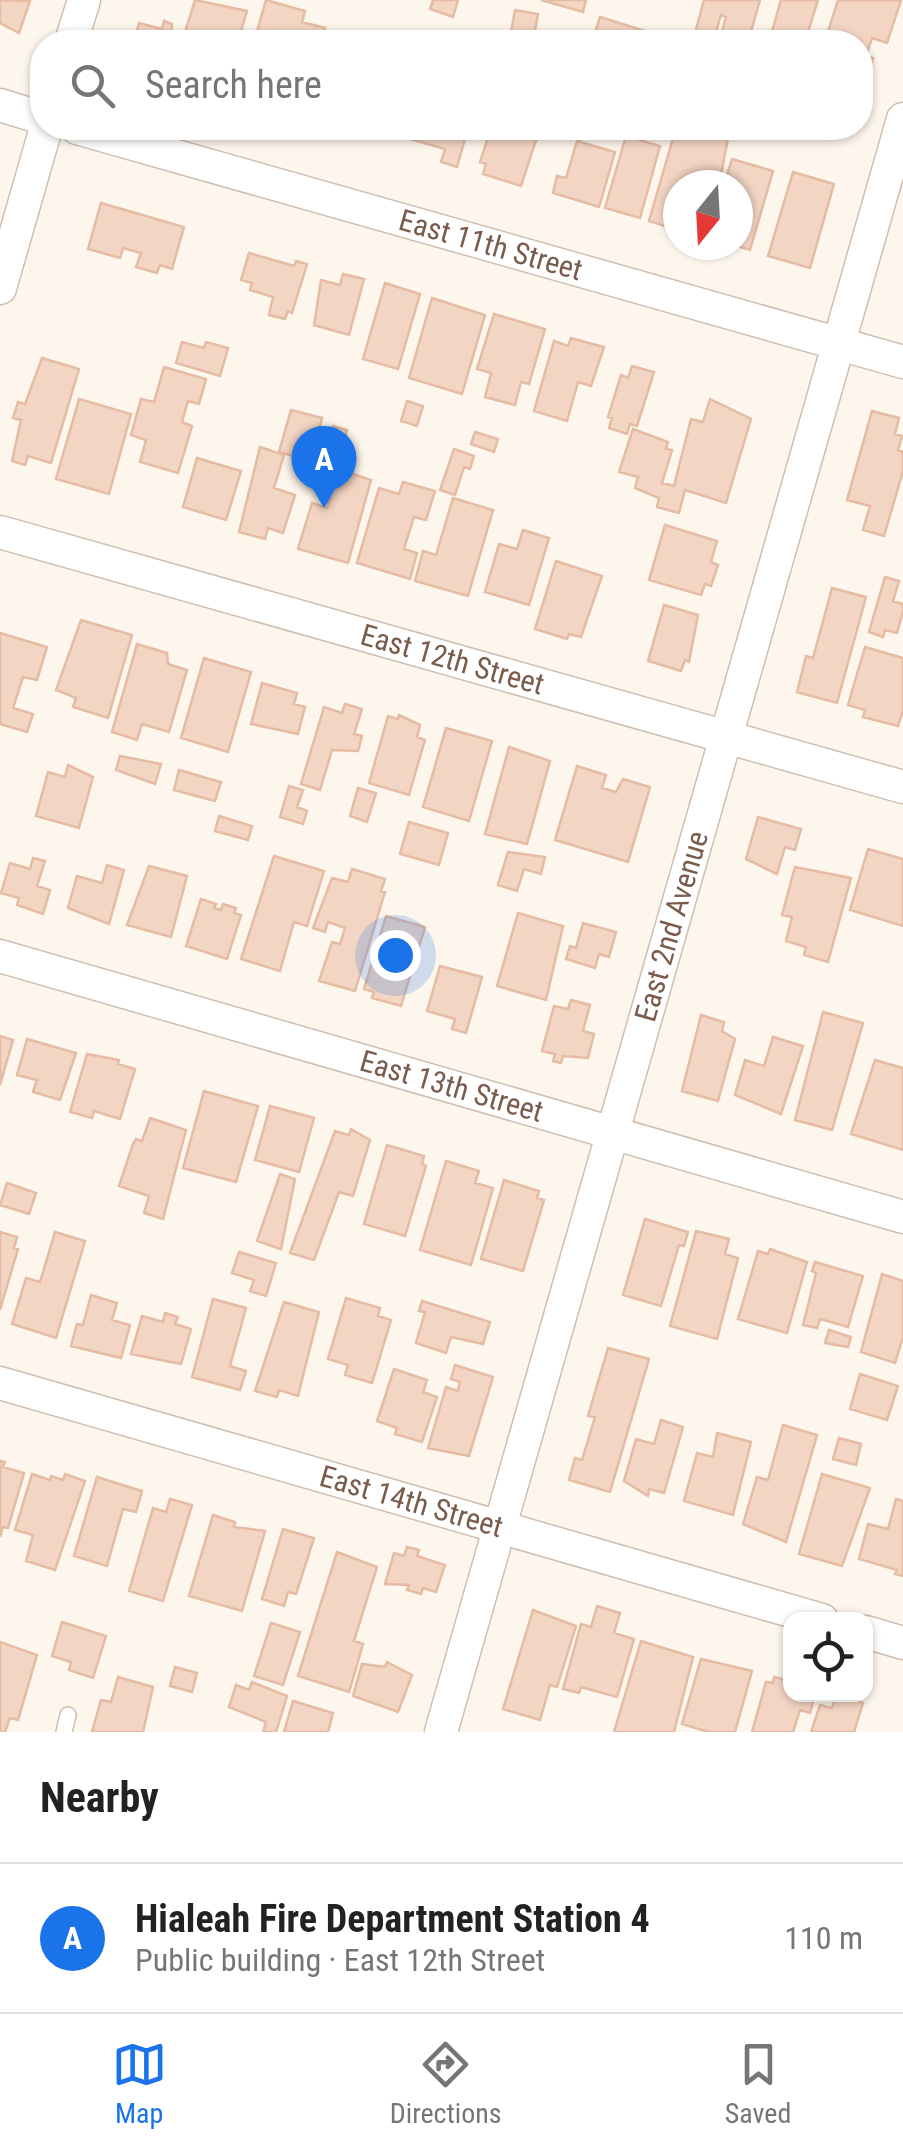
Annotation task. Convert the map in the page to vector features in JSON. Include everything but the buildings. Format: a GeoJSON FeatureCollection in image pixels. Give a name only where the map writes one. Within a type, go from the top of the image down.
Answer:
{"type":"FeatureCollection","features":[{"type":"Feature","properties":{"kind":"street"},"geometry":{"type":"LineString","coordinates":[[75,30],[84,0]]}},
{"type":"Feature","properties":{"kind":"street"},"geometry":{"type":"LineString","coordinates":[[0,105],[30,114]]}},
{"type":"Feature","properties":{"kind":"street","name":"East 2nd Avenue"},"geometry":{"type":"LineString","coordinates":[[441,1732],[903,120]]}},
{"type":"Feature","properties":{"kind":"street"},"geometry":{"type":"LineString","coordinates":[[0,288],[43,140]]}},
{"type":"Feature","properties":{"kind":"street","name":"East 11th Street"},"geometry":{"type":"LineString","coordinates":[[119,140],[903,362]]}},
{"type":"Feature","properties":{"kind":"street","name":"East 12th Street"},"geometry":{"type":"LineString","coordinates":[[0,532],[903,787]]}},
{"type":"Feature","properties":{"kind":"street","name":"East 13th Street"},"geometry":{"type":"LineString","coordinates":[[0,956],[903,1217]]}},
{"type":"Feature","properties":{"kind":"street","name":"East 14th Street"},"geometry":{"type":"LineString","coordinates":[[0,1383],[794,1612]]}},
{"type":"Feature","properties":{"kind":"street"},"geometry":{"type":"LineString","coordinates":[[873,1634],[903,1643]]}},
{"type":"Feature","properties":{"kind":"lane"},"geometry":{"type":"LineString","coordinates":[[64,1732],[68,1715]]}},
{"type":"Feature","properties":{"kind":"place","name":"Hialeah Fire Department Station 4"},"geometry":{"type":"Point","coordinates":[324,508]}}]}
